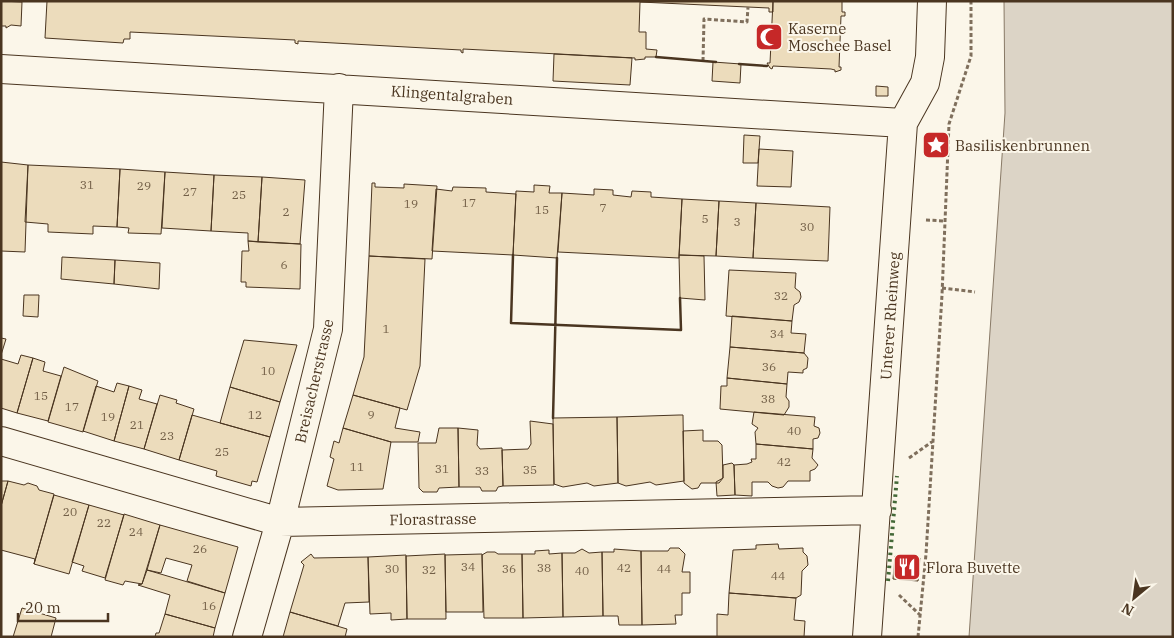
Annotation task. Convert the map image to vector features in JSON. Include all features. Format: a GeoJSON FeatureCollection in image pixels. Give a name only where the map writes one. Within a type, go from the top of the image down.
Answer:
{"type":"FeatureCollection","features":[{"type":"Feature","properties":{"kind":"street","name":"Unterer Rheinweg"},"geometry":{"type":"LineString","coordinates":[[867,637],[903,123],[925,83],[930,57],[932,1]]}},
{"type":"Feature","properties":{"kind":"street","name":"Klingentalgraben"},"geometry":{"type":"LineString","coordinates":[[1,69],[903,123]]}},
{"type":"Feature","properties":{"kind":"street","name":"Breisacherstrasse"},"geometry":{"type":"LineString","coordinates":[[246,637],[280,522],[328,329],[339,88]]}},
{"type":"Feature","properties":{"kind":"street","name":"Florastrasse"},"geometry":{"type":"LineString","coordinates":[[1,441],[280,522],[877,510]]}},
{"type":"Feature","properties":{"kind":"path"},"geometry":{"type":"LineString","coordinates":[[918,637],[926,554],[942,288],[949,124],[971,56],[972,1]]}},
{"type":"Feature","properties":{"kind":"path"},"geometry":{"type":"LineString","coordinates":[[703,61],[704,20],[747,22],[748,7]]}},
{"type":"Feature","properties":{"kind":"path"},"geometry":{"type":"LineString","coordinates":[[942,288],[975,292]]}},
{"type":"Feature","properties":{"kind":"shaded area"},"geometry":{"type":"Polygon","coordinates":[[[1004,1],[1173,1],[1173,637],[969,637],[1005,113],[1004,1]]]}},
{"type":"Feature","properties":{"kind":"building"},"geometry":{"type":"Polygon","coordinates":[[[1,1],[22,2],[21,26],[11,25],[6,28],[6,26],[1,26],[1,1]]]}},
{"type":"Feature","properties":{"kind":"building"},"geometry":{"type":"Polygon","coordinates":[[[47,1],[773,1],[773,12],[769,12],[769,8],[640,2],[639,32],[646,32],[646,49],[657,50],[656,57],[645,57],[645,59],[635,60],[635,58],[463,49],[463,53],[461,50],[298,41],[298,44],[295,43],[295,40],[130,32],[130,39],[124,39],[123,43],[45,38],[47,1]]]}},
{"type":"Feature","properties":{"kind":"building"},"geometry":{"type":"Polygon","coordinates":[[[773,1],[842,1],[842,12],[845,12],[845,16],[841,16],[839,67],[841,67],[841,70],[835,72],[835,70],[831,69],[773,66],[772,69],[770,68],[767,63],[770,63],[773,1]]]}},
{"type":"Feature","properties":{"kind":"building"},"geometry":{"type":"Polygon","coordinates":[[[554,54],[632,58],[630,85],[553,81],[554,54]]]}},
{"type":"Feature","properties":{"kind":"building"},"geometry":{"type":"Polygon","coordinates":[[[713,62],[741,64],[740,83],[712,81],[713,62]]]}},
{"type":"Feature","properties":{"kind":"building"},"geometry":{"type":"Polygon","coordinates":[[[876,86],[888,87],[888,96],[876,96],[876,86]]]}},
{"type":"Feature","properties":{"kind":"building"},"geometry":{"type":"Polygon","coordinates":[[[744,135],[760,136],[758,163],[743,163],[744,135]]]}},
{"type":"Feature","properties":{"kind":"building"},"geometry":{"type":"Polygon","coordinates":[[[759,149],[793,151],[791,187],[757,186],[759,149]]]}},
{"type":"Feature","properties":{"kind":"building"},"geometry":{"type":"Polygon","coordinates":[[[1,162],[28,165],[25,252],[1,251],[1,162]]]}},
{"type":"Feature","properties":{"kind":"building"},"geometry":{"type":"Polygon","coordinates":[[[28,165],[120,169],[117,227],[93,226],[93,234],[48,232],[48,224],[25,222],[28,165]]]}},
{"type":"Feature","properties":{"kind":"building"},"geometry":{"type":"Polygon","coordinates":[[[120,169],[165,172],[161,234],[128,233],[129,228],[117,227],[120,169]]]}},
{"type":"Feature","properties":{"kind":"building"},"geometry":{"type":"Polygon","coordinates":[[[165,172],[214,175],[211,231],[162,228],[165,172]]]}},
{"type":"Feature","properties":{"kind":"building"},"geometry":{"type":"Polygon","coordinates":[[[214,175],[262,177],[258,242],[248,241],[248,233],[211,231],[214,175]]]}},
{"type":"Feature","properties":{"kind":"building"},"geometry":{"type":"Polygon","coordinates":[[[262,177],[305,180],[300,244],[258,242],[262,177]]]}},
{"type":"Feature","properties":{"kind":"building"},"geometry":{"type":"Polygon","coordinates":[[[372,183],[375,183],[375,187],[404,188],[404,184],[437,186],[432,259],[369,256],[372,183]]]}},
{"type":"Feature","properties":{"kind":"building"},"geometry":{"type":"Polygon","coordinates":[[[534,185],[550,186],[549,193],[562,193],[557,258],[513,255],[516,191],[534,192],[534,185]]]}},
{"type":"Feature","properties":{"kind":"building"},"geometry":{"type":"Polygon","coordinates":[[[453,187],[486,188],[486,192],[516,194],[513,255],[432,251],[436,189],[452,191],[453,187]]]}},
{"type":"Feature","properties":{"kind":"building"},"geometry":{"type":"Polygon","coordinates":[[[594,189],[613,190],[613,195],[631,197],[632,191],[651,192],[651,197],[682,199],[679,258],[558,252],[562,193],[594,195],[594,189]]]}},
{"type":"Feature","properties":{"kind":"building"},"geometry":{"type":"Polygon","coordinates":[[[682,199],[719,201],[716,256],[679,255],[682,199]]]}},
{"type":"Feature","properties":{"kind":"building"},"geometry":{"type":"Polygon","coordinates":[[[719,201],[756,203],[753,258],[716,256],[719,201]]]}},
{"type":"Feature","properties":{"kind":"building"},"geometry":{"type":"Polygon","coordinates":[[[756,203],[830,207],[828,261],[753,258],[756,203]]]}},
{"type":"Feature","properties":{"kind":"building"},"geometry":{"type":"Polygon","coordinates":[[[248,241],[301,244],[300,289],[246,287],[246,282],[241,282],[242,251],[249,251],[248,241]]]}},
{"type":"Feature","properties":{"kind":"building"},"geometry":{"type":"Polygon","coordinates":[[[679,255],[704,256],[705,300],[680,298],[679,255]]]}},
{"type":"Feature","properties":{"kind":"building"},"geometry":{"type":"Polygon","coordinates":[[[369,256],[425,259],[420,366],[407,410],[353,395],[364,357],[369,256]]]}},
{"type":"Feature","properties":{"kind":"building"},"geometry":{"type":"Polygon","coordinates":[[[62,257],[115,260],[114,284],[61,279],[62,257]]]}},
{"type":"Feature","properties":{"kind":"building"},"geometry":{"type":"Polygon","coordinates":[[[115,260],[160,263],[159,289],[114,284],[115,260]]]}},
{"type":"Feature","properties":{"kind":"building"},"geometry":{"type":"Polygon","coordinates":[[[729,270],[796,273],[795,288],[800,292],[801,297],[799,302],[794,305],[792,321],[726,316],[729,270]]]}},
{"type":"Feature","properties":{"kind":"building"},"geometry":{"type":"Polygon","coordinates":[[[24,295],[39,295],[38,317],[23,316],[24,295]]]}},
{"type":"Feature","properties":{"kind":"building"},"geometry":{"type":"Polygon","coordinates":[[[732,316],[792,321],[791,333],[806,334],[804,353],[730,347],[732,316]]]}},
{"type":"Feature","properties":{"kind":"building"},"geometry":{"type":"Polygon","coordinates":[[[1,338],[6,339],[1,355],[1,338]]]}},
{"type":"Feature","properties":{"kind":"building"},"geometry":{"type":"Polygon","coordinates":[[[244,340],[297,345],[280,402],[230,387],[244,340]]]}},
{"type":"Feature","properties":{"kind":"building"},"geometry":{"type":"Polygon","coordinates":[[[730,347],[804,353],[808,358],[807,368],[803,370],[803,373],[788,372],[787,384],[727,378],[730,347]]]}},
{"type":"Feature","properties":{"kind":"building"},"geometry":{"type":"Polygon","coordinates":[[[21,355],[33,358],[17,413],[1,408],[1,359],[18,364],[21,355]]]}},
{"type":"Feature","properties":{"kind":"building"},"geometry":{"type":"Polygon","coordinates":[[[33,358],[45,362],[43,371],[61,376],[48,421],[17,413],[33,358]]]}},
{"type":"Feature","properties":{"kind":"building"},"geometry":{"type":"Polygon","coordinates":[[[64,367],[98,381],[83,432],[48,422],[64,367]]]}},
{"type":"Feature","properties":{"kind":"building"},"geometry":{"type":"Polygon","coordinates":[[[727,378],[787,384],[786,397],[789,401],[789,407],[784,415],[720,409],[721,386],[727,386],[727,378]]]}},
{"type":"Feature","properties":{"kind":"building"},"geometry":{"type":"Polygon","coordinates":[[[117,383],[129,386],[114,441],[83,431],[96,386],[114,392],[117,383]]]}},
{"type":"Feature","properties":{"kind":"building"},"geometry":{"type":"Polygon","coordinates":[[[129,386],[142,390],[139,399],[157,404],[144,449],[114,441],[129,386]]]}},
{"type":"Feature","properties":{"kind":"building"},"geometry":{"type":"Polygon","coordinates":[[[230,387],[280,402],[270,437],[220,423],[230,387]]]}},
{"type":"Feature","properties":{"kind":"building"},"geometry":{"type":"Polygon","coordinates":[[[160,395],[177,400],[176,403],[194,409],[179,460],[144,449],[160,395]]]}},
{"type":"Feature","properties":{"kind":"building"},"geometry":{"type":"Polygon","coordinates":[[[353,395],[400,408],[395,428],[420,432],[418,442],[391,442],[343,428],[353,395]]]}},
{"type":"Feature","properties":{"kind":"building"},"geometry":{"type":"Polygon","coordinates":[[[754,412],[815,417],[814,426],[819,428],[820,433],[818,438],[813,439],[813,449],[756,444],[755,432],[758,428],[752,424],[754,412]]]}},
{"type":"Feature","properties":{"kind":"building"},"geometry":{"type":"Polygon","coordinates":[[[192,415],[270,437],[257,482],[252,481],[251,486],[216,476],[217,471],[179,460],[192,415]]]}},
{"type":"Feature","properties":{"kind":"building"},"geometry":{"type":"Polygon","coordinates":[[[683,415],[684,481],[656,485],[650,482],[626,486],[618,483],[617,417],[683,415]]]}},
{"type":"Feature","properties":{"kind":"building"},"geometry":{"type":"Polygon","coordinates":[[[617,417],[618,483],[594,486],[587,483],[563,487],[554,484],[553,418],[617,417]]]}},
{"type":"Feature","properties":{"kind":"building"},"geometry":{"type":"Polygon","coordinates":[[[530,421],[553,424],[554,485],[503,486],[502,450],[528,449],[531,444],[530,421]]]}},
{"type":"Feature","properties":{"kind":"building"},"geometry":{"type":"Polygon","coordinates":[[[343,428],[391,442],[383,489],[338,490],[327,486],[334,459],[330,457],[334,441],[339,443],[343,428]]]}},
{"type":"Feature","properties":{"kind":"building"},"geometry":{"type":"Polygon","coordinates":[[[439,428],[458,428],[459,487],[439,488],[437,492],[423,492],[419,488],[418,443],[436,443],[439,428]]]}},
{"type":"Feature","properties":{"kind":"building"},"geometry":{"type":"Polygon","coordinates":[[[458,428],[478,430],[477,445],[480,449],[502,448],[503,486],[498,487],[496,491],[482,491],[480,487],[459,487],[458,428]]]}},
{"type":"Feature","properties":{"kind":"building"},"geometry":{"type":"Polygon","coordinates":[[[703,430],[703,441],[718,441],[722,445],[723,478],[719,483],[701,483],[698,488],[692,489],[684,483],[683,431],[703,430]]]}},
{"type":"Feature","properties":{"kind":"building"},"geometry":{"type":"Polygon","coordinates":[[[756,444],[813,449],[812,458],[818,465],[810,471],[810,481],[788,481],[783,487],[778,488],[768,482],[752,482],[752,496],[735,495],[734,465],[747,464],[752,462],[751,459],[756,459],[756,444]]]}},
{"type":"Feature","properties":{"kind":"building"},"geometry":{"type":"Polygon","coordinates":[[[732,463],[734,465],[735,495],[717,496],[716,482],[723,478],[723,465],[732,463]]]}},
{"type":"Feature","properties":{"kind":"building"},"geometry":{"type":"Polygon","coordinates":[[[1,481],[8,481],[1,506],[1,481]]]}},
{"type":"Feature","properties":{"kind":"building"},"geometry":{"type":"Polygon","coordinates":[[[8,481],[24,485],[28,483],[37,486],[39,490],[54,494],[34,564],[35,559],[1,550],[1,506],[8,481]]]}},
{"type":"Feature","properties":{"kind":"building"},"geometry":{"type":"Polygon","coordinates":[[[54,495],[89,505],[69,574],[34,564],[54,495]]]}},
{"type":"Feature","properties":{"kind":"building"},"geometry":{"type":"Polygon","coordinates":[[[89,505],[124,515],[105,578],[82,571],[84,566],[72,562],[89,505]]]}},
{"type":"Feature","properties":{"kind":"building"},"geometry":{"type":"Polygon","coordinates":[[[124,514],[160,525],[142,584],[125,581],[123,585],[105,580],[124,514]]]}},
{"type":"Feature","properties":{"kind":"building"},"geometry":{"type":"Polygon","coordinates":[[[160,525],[238,547],[225,593],[187,581],[192,565],[166,558],[161,573],[147,570],[160,525]]]}},
{"type":"Feature","properties":{"kind":"building"},"geometry":{"type":"Polygon","coordinates":[[[778,544],[779,549],[803,548],[803,552],[807,556],[808,565],[802,571],[801,595],[796,598],[729,593],[733,550],[756,549],[756,545],[778,544]]]}},
{"type":"Feature","properties":{"kind":"building"},"geometry":{"type":"Polygon","coordinates":[[[670,548],[679,548],[685,554],[682,572],[690,572],[690,593],[682,593],[682,615],[675,615],[676,624],[642,625],[641,551],[668,551],[670,548]]]}},
{"type":"Feature","properties":{"kind":"building"},"geometry":{"type":"Polygon","coordinates":[[[582,549],[589,553],[602,552],[603,616],[563,617],[562,553],[575,553],[582,549]]]}},
{"type":"Feature","properties":{"kind":"building"},"geometry":{"type":"Polygon","coordinates":[[[614,549],[641,551],[642,625],[619,625],[618,616],[603,616],[602,552],[614,552],[614,549]]]}},
{"type":"Feature","properties":{"kind":"building"},"geometry":{"type":"Polygon","coordinates":[[[549,550],[549,554],[562,553],[563,617],[523,618],[522,554],[535,554],[535,551],[549,550]]]}},
{"type":"Feature","properties":{"kind":"building"},"geometry":{"type":"Polygon","coordinates":[[[487,552],[522,554],[523,618],[484,618],[482,555],[487,552]]]}},
{"type":"Feature","properties":{"kind":"building"},"geometry":{"type":"Polygon","coordinates":[[[311,554],[314,558],[368,557],[369,602],[345,603],[338,626],[290,612],[304,565],[301,562],[311,554]]]}},
{"type":"Feature","properties":{"kind":"building"},"geometry":{"type":"Polygon","coordinates":[[[445,554],[446,619],[407,619],[406,556],[445,554]]]}},
{"type":"Feature","properties":{"kind":"building"},"geometry":{"type":"Polygon","coordinates":[[[482,554],[483,612],[446,612],[445,555],[482,554]]]}},
{"type":"Feature","properties":{"kind":"building"},"geometry":{"type":"Polygon","coordinates":[[[406,555],[407,619],[391,620],[391,613],[370,614],[368,557],[406,555]]]}},
{"type":"Feature","properties":{"kind":"building"},"geometry":{"type":"Polygon","coordinates":[[[895,556],[920,558],[918,581],[893,579],[895,556]]]}},
{"type":"Feature","properties":{"kind":"building"},"geometry":{"type":"Polygon","coordinates":[[[147,570],[225,593],[215,628],[165,614],[170,595],[138,585],[142,584],[147,570]]]}},
{"type":"Feature","properties":{"kind":"building"},"geometry":{"type":"Polygon","coordinates":[[[729,593],[796,598],[794,620],[805,621],[804,637],[717,637],[717,614],[728,615],[729,593]]]}},
{"type":"Feature","properties":{"kind":"building"},"geometry":{"type":"Polygon","coordinates":[[[22,608],[56,618],[51,637],[13,637],[22,608]]]}},
{"type":"Feature","properties":{"kind":"building"},"geometry":{"type":"Polygon","coordinates":[[[290,612],[347,629],[345,637],[283,637],[290,612]]]}},
{"type":"Feature","properties":{"kind":"building"},"geometry":{"type":"Polygon","coordinates":[[[165,614],[215,628],[213,637],[155,637],[156,633],[159,633],[165,614]]]}},
{"type":"Feature","properties":{"kind":"hedge"},"geometry":{"type":"LineString","coordinates":[[888,581],[897,476]]}},
{"type":"Feature","properties":{"kind":"wall"},"geometry":{"type":"LineString","coordinates":[[656,57],[716,62]]}},
{"type":"Feature","properties":{"kind":"wall"},"geometry":{"type":"LineString","coordinates":[[739,64],[767,66]]}},
{"type":"Feature","properties":{"kind":"wall"},"geometry":{"type":"LineString","coordinates":[[513,255],[511,323],[681,330],[680,298]]}},
{"type":"Feature","properties":{"kind":"wall"},"geometry":{"type":"LineString","coordinates":[[553,418],[557,258]]}},
{"type":"Feature","properties":{"kind":"place","name":"Kaserne Moschee Basel"},"geometry":{"type":"Point","coordinates":[769,37]}},
{"type":"Feature","properties":{"kind":"place","name":"Basiliskenbrunnen"},"geometry":{"type":"Point","coordinates":[936,145]}},
{"type":"Feature","properties":{"kind":"place","name":"Flora Buvette"},"geometry":{"type":"Point","coordinates":[907,567]}}]}
